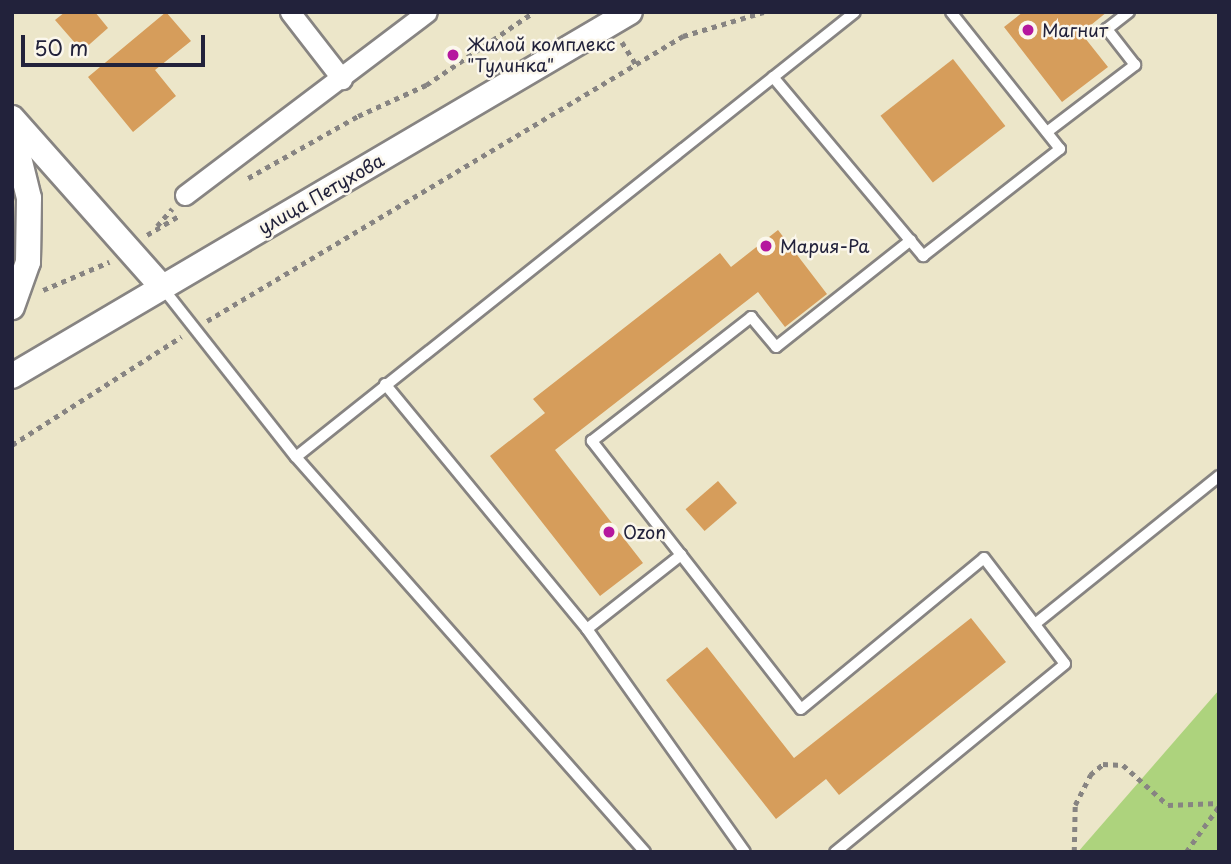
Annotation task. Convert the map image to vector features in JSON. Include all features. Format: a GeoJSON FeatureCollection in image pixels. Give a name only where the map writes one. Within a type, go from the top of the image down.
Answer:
{"type":"FeatureCollection","features":[{"type":"Feature","properties":{"kind":"street"},"geometry":{"type":"LineString","coordinates":[[290,12],[342,79]]}},
{"type":"Feature","properties":{"kind":"street"},"geometry":{"type":"LineString","coordinates":[[188,202],[428,12]]}},
{"type":"Feature","properties":{"kind":"street","name":"улица Петухова"},"geometry":{"type":"LineString","coordinates":[[12,376],[630,12]]}},
{"type":"Feature","properties":{"kind":"street"},"geometry":{"type":"LineString","coordinates":[[12,118],[162,287]]}},
{"type":"Feature","properties":{"kind":"street"},"geometry":{"type":"LineString","coordinates":[[12,129],[29,198],[28,262],[14,304]]}},
{"type":"Feature","properties":{"kind":"lane"},"geometry":{"type":"LineString","coordinates":[[296,457],[855,12]]}},
{"type":"Feature","properties":{"kind":"lane"},"geometry":{"type":"LineString","coordinates":[[773,77],[923,256],[1060,149],[951,12]]}},
{"type":"Feature","properties":{"kind":"lane"},"geometry":{"type":"LineString","coordinates":[[1047,132],[1135,65],[1107,29],[1129,12]]}},
{"type":"Feature","properties":{"kind":"lane"},"geometry":{"type":"LineString","coordinates":[[835,852],[1065,664],[984,558],[802,709],[592,441],[751,317],[776,347],[911,240]]}},
{"type":"Feature","properties":{"kind":"lane"},"geometry":{"type":"LineString","coordinates":[[162,287],[296,457],[647,851]]}},
{"type":"Feature","properties":{"kind":"lane"},"geometry":{"type":"LineString","coordinates":[[385,384],[587,629],[745,852]]}},
{"type":"Feature","properties":{"kind":"lane"},"geometry":{"type":"LineString","coordinates":[[1035,624],[1219,476]]}},
{"type":"Feature","properties":{"kind":"lane"},"geometry":{"type":"LineString","coordinates":[[587,629],[681,555]]}},
{"type":"Feature","properties":{"kind":"path"},"geometry":{"type":"LineString","coordinates":[[238,183],[358,116],[426,85],[534,12]]}},
{"type":"Feature","properties":{"kind":"path"},"geometry":{"type":"LineString","coordinates":[[12,445],[196,328],[683,36],[764,12]]}},
{"type":"Feature","properties":{"kind":"path"},"geometry":{"type":"LineString","coordinates":[[154,230],[188,202]]}},
{"type":"Feature","properties":{"kind":"path"},"geometry":{"type":"LineString","coordinates":[[14,304],[99,269],[129,249]]}},
{"type":"Feature","properties":{"kind":"path"},"geometry":{"type":"LineString","coordinates":[[1074,852],[1075,805],[1090,775],[1103,764],[1123,765],[1168,805],[1219,804]]}},
{"type":"Feature","properties":{"kind":"path"},"geometry":{"type":"LineString","coordinates":[[1186,852],[1219,804]]}},
{"type":"Feature","properties":{"kind":"green space"},"geometry":{"type":"Polygon","coordinates":[[[1219,690],[1219,852],[1078,852],[1219,690]]]}},
{"type":"Feature","properties":{"kind":"building"},"geometry":{"type":"Polygon","coordinates":[[[65,12],[95,12],[108,28],[82,51],[55,20],[65,12]]]}},
{"type":"Feature","properties":{"kind":"building"},"geometry":{"type":"Polygon","coordinates":[[[166,12],[191,41],[155,70],[176,96],[133,132],[88,77],[166,12]]]}},
{"type":"Feature","properties":{"kind":"building"},"geometry":{"type":"Polygon","coordinates":[[[1023,12],[1107,12],[1081,33],[1108,67],[1062,102],[1004,27],[1023,12]]]}},
{"type":"Feature","properties":{"kind":"building"},"geometry":{"type":"Polygon","coordinates":[[[953,59],[1005,126],[933,183],[881,116],[953,59]]]}},
{"type":"Feature","properties":{"kind":"building"},"geometry":{"type":"Polygon","coordinates":[[[778,230],[827,294],[785,327],[758,292],[555,450],[643,563],[600,596],[490,456],[545,413],[533,399],[720,253],[731,267],[778,230]]]}},
{"type":"Feature","properties":{"kind":"building"},"geometry":{"type":"Polygon","coordinates":[[[718,481],[737,503],[705,531],[686,509],[718,481]]]}},
{"type":"Feature","properties":{"kind":"building"},"geometry":{"type":"Polygon","coordinates":[[[971,618],[1006,662],[839,795],[826,779],[776,819],[666,680],[707,647],[794,758],[971,618]]]}},
{"type":"Feature","properties":{"kind":"place","name":"Магнит"},"geometry":{"type":"Point","coordinates":[1028,30]}},
{"type":"Feature","properties":{"kind":"place","name":"Жилой комплекс \"Тулинка\""},"geometry":{"type":"Point","coordinates":[453,55]}},
{"type":"Feature","properties":{"kind":"place","name":"Мария-Ра"},"geometry":{"type":"Point","coordinates":[766,246]}},
{"type":"Feature","properties":{"kind":"place","name":"Ozon"},"geometry":{"type":"Point","coordinates":[609,532]}}]}
